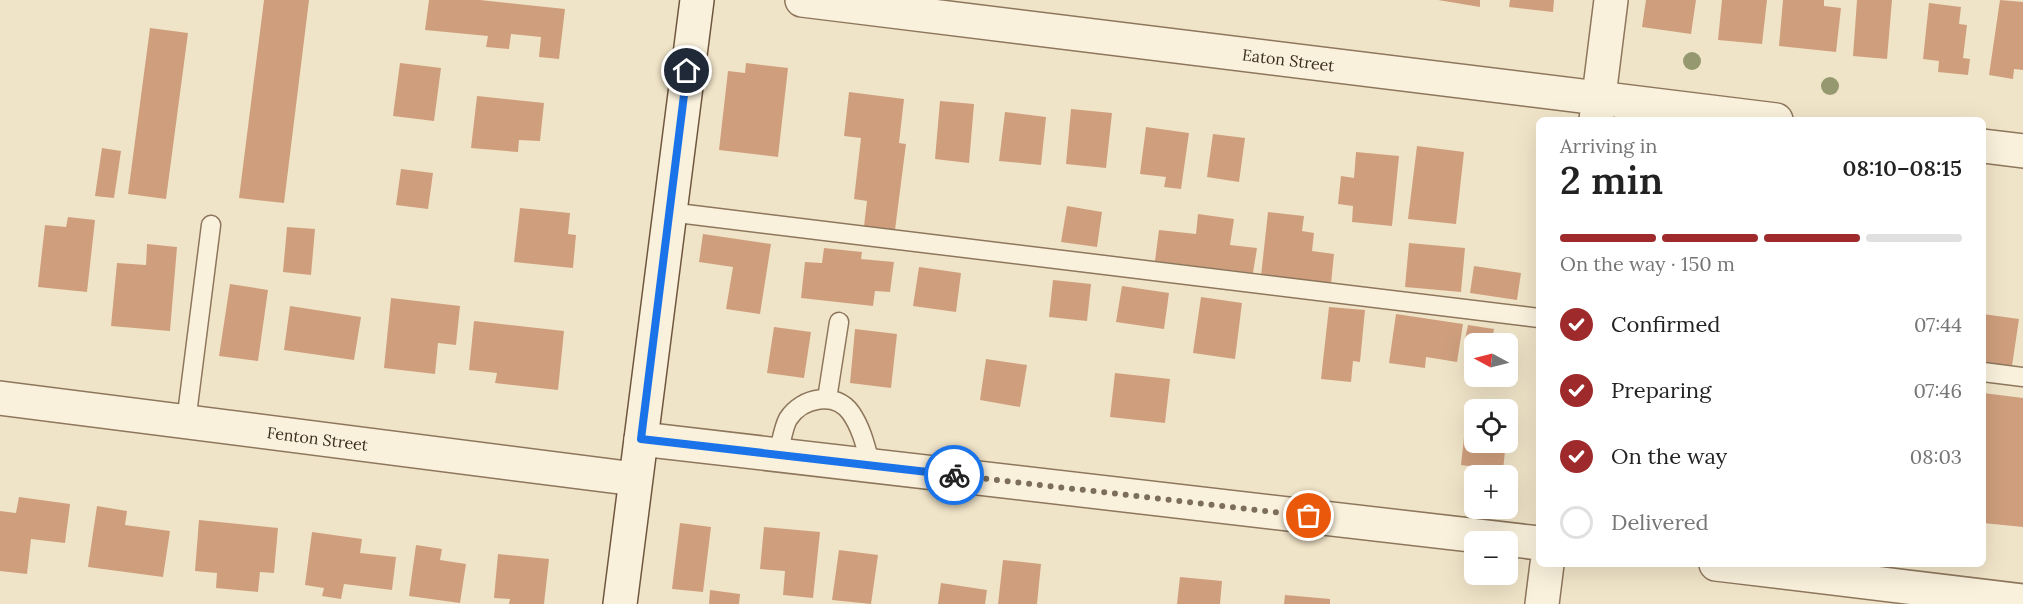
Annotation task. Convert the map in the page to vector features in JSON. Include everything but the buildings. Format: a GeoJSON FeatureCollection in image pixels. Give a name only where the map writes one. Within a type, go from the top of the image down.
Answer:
{"type":"FeatureCollection","features":[{"type":"Feature","properties":{"kind":"street"},"geometry":{"type":"LineString","coordinates":[[620,604],[697,0]]}},
{"type":"Feature","properties":{"kind":"street","name":"Eaton Street"},"geometry":{"type":"LineString","coordinates":[[802,0],[1598,109],[1727,117]]}},
{"type":"Feature","properties":{"kind":"street"},"geometry":{"type":"LineString","coordinates":[[1598,109],[1611,0]]}},
{"type":"Feature","properties":{"kind":"street"},"geometry":{"type":"LineString","coordinates":[[1986,146],[2023,151]]}},
{"type":"Feature","properties":{"kind":"street","name":"Fenton Street"},"geometry":{"type":"LineString","coordinates":[[0,398],[635,479]]}},
{"type":"Feature","properties":{"kind":"street"},"geometry":{"type":"LineString","coordinates":[[641,439],[1536,543]]}},
{"type":"Feature","properties":{"kind":"street"},"geometry":{"type":"LineString","coordinates":[[1542,604],[1547,567]]}},
{"type":"Feature","properties":{"kind":"street"},"geometry":{"type":"LineString","coordinates":[[1741,567],[2023,601]]}},
{"type":"Feature","properties":{"kind":"lane"},"geometry":{"type":"LineString","coordinates":[[669,212],[1536,318]]}},
{"type":"Feature","properties":{"kind":"lane"},"geometry":{"type":"LineString","coordinates":[[186,422],[211,225]]}},
{"type":"Feature","properties":{"kind":"lane"},"geometry":{"type":"LineString","coordinates":[[827,399],[839,322]]}},
{"type":"Feature","properties":{"kind":"lane"},"geometry":{"type":"LineString","coordinates":[[1986,372],[2023,377]]}},
{"type":"Feature","properties":{"kind":"lane"},"geometry":{"type":"LineString","coordinates":[[778,455],[788,419],[805,403],[827,399],[839,401],[851,412],[861,433],[871,466]]}},
{"type":"Feature","properties":{"kind":"way so far"},"geometry":{"type":"LineString","coordinates":[[954,475],[1309,516]]}},
{"type":"Feature","properties":{"kind":"route"},"geometry":{"type":"LineString","coordinates":[[687,71],[641,439],[954,475]]}}]}
